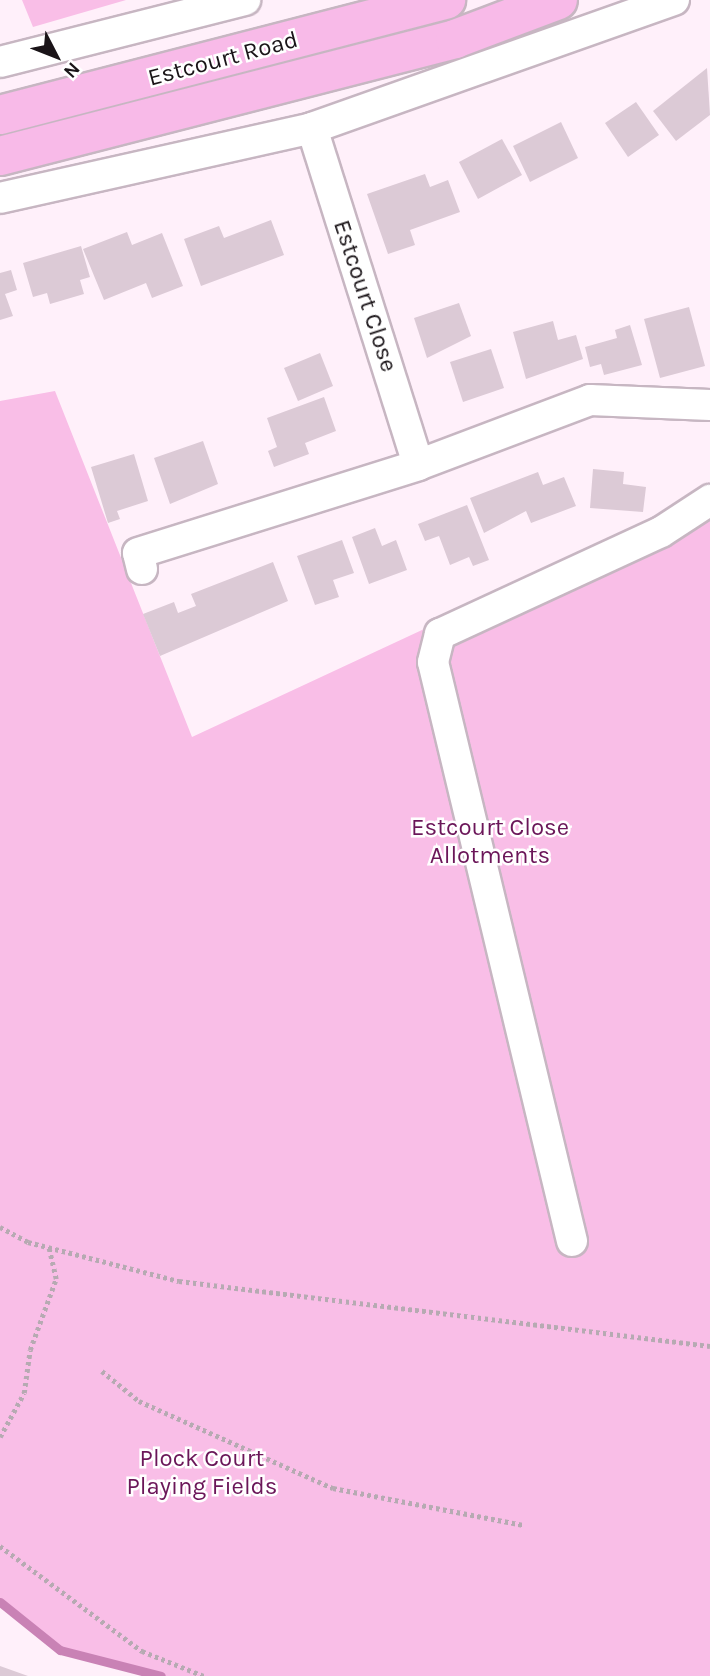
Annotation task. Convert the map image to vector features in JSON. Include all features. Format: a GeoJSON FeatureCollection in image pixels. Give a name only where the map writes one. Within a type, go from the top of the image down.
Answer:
{"type":"FeatureCollection","features":[{"type":"Feature","properties":{"kind":"main road","name":"Estcourt Road"},"geometry":{"type":"LineString","coordinates":[[0,115],[446,0]]}},
{"type":"Feature","properties":{"kind":"main road","name":"Estcourt Road"},"geometry":{"type":"LineString","coordinates":[[0,156],[455,39],[558,0]]}},
{"type":"Feature","properties":{"kind":"street"},"geometry":{"type":"LineString","coordinates":[[0,62],[245,0]]}},
{"type":"Feature","properties":{"kind":"street"},"geometry":{"type":"LineString","coordinates":[[0,198],[99,178],[312,128],[461,78],[674,0]]}},
{"type":"Feature","properties":{"kind":"street"},"geometry":{"type":"LineString","coordinates":[[455,39],[461,78]]}},
{"type":"Feature","properties":{"kind":"street","name":"Estcourt Close"},"geometry":{"type":"LineString","coordinates":[[312,128],[418,465]]}},
{"type":"Feature","properties":{"kind":"street"},"geometry":{"type":"LineString","coordinates":[[84,136],[99,178]]}},
{"type":"Feature","properties":{"kind":"street"},"geometry":{"type":"LineString","coordinates":[[137,555],[418,465],[590,400],[710,405]]}},
{"type":"Feature","properties":{"kind":"street"},"geometry":{"type":"LineString","coordinates":[[572,1241],[433,662],[440,634],[661,533],[710,500]]}},
{"type":"Feature","properties":{"kind":"path"},"geometry":{"type":"LineString","coordinates":[[0,1227],[48,1247],[193,1283],[710,1346]]}},
{"type":"Feature","properties":{"kind":"path"},"geometry":{"type":"LineString","coordinates":[[0,1437],[24,1393],[30,1350],[55,1279],[48,1247]]}},
{"type":"Feature","properties":{"kind":"path"},"geometry":{"type":"LineString","coordinates":[[102,1371],[139,1401],[333,1488],[523,1525]]}},
{"type":"Feature","properties":{"kind":"path"},"geometry":{"type":"LineString","coordinates":[[0,1546],[142,1651],[204,1676]]}},
{"type":"Feature","properties":{"kind":"green space"},"geometry":{"type":"Polygon","coordinates":[[[22,0],[126,0],[33,27],[22,0]]]}},
{"type":"Feature","properties":{"kind":"green space"},"geometry":{"type":"Polygon","coordinates":[[[55,391],[192,737],[710,496],[710,1676],[161,1676],[60,1650],[0,1602],[0,401],[55,391]]]}},
{"type":"Feature","properties":{"kind":"building"},"geometry":{"type":"Polygon","coordinates":[[[707,68],[710,115],[676,141],[653,111],[707,68]]]}},
{"type":"Feature","properties":{"kind":"building"},"geometry":{"type":"Polygon","coordinates":[[[636,102],[659,135],[628,157],[605,123],[636,102]]]}},
{"type":"Feature","properties":{"kind":"building"},"geometry":{"type":"Polygon","coordinates":[[[561,122],[578,158],[530,182],[513,146],[561,122]]]}},
{"type":"Feature","properties":{"kind":"building"},"geometry":{"type":"Polygon","coordinates":[[[502,139],[522,175],[478,199],[459,162],[502,139]]]}},
{"type":"Feature","properties":{"kind":"building"},"geometry":{"type":"Polygon","coordinates":[[[425,174],[430,187],[448,180],[460,212],[410,230],[415,245],[388,254],[367,194],[425,174]]]}},
{"type":"Feature","properties":{"kind":"building"},"geometry":{"type":"Polygon","coordinates":[[[271,220],[284,255],[201,286],[184,239],[219,226],[224,238],[271,220]]]}},
{"type":"Feature","properties":{"kind":"building"},"geometry":{"type":"Polygon","coordinates":[[[127,232],[132,245],[162,233],[183,286],[152,298],[146,283],[104,300],[83,249],[127,232]]]}},
{"type":"Feature","properties":{"kind":"building"},"geometry":{"type":"Polygon","coordinates":[[[81,246],[90,277],[80,280],[84,294],[50,304],[47,293],[33,297],[23,263],[81,246]]]}},
{"type":"Feature","properties":{"kind":"building"},"geometry":{"type":"Polygon","coordinates":[[[11,270],[17,290],[5,294],[13,316],[0,320],[0,273],[11,270]]]}},
{"type":"Feature","properties":{"kind":"building"},"geometry":{"type":"Polygon","coordinates":[[[459,303],[471,336],[427,358],[414,318],[459,303]]]}},
{"type":"Feature","properties":{"kind":"building"},"geometry":{"type":"Polygon","coordinates":[[[689,307],[705,366],[660,378],[644,319],[689,307]]]}},
{"type":"Feature","properties":{"kind":"building"},"geometry":{"type":"Polygon","coordinates":[[[553,321],[558,340],[576,335],[583,359],[526,379],[513,332],[553,321]]]}},
{"type":"Feature","properties":{"kind":"building"},"geometry":{"type":"Polygon","coordinates":[[[630,325],[642,365],[604,375],[601,364],[590,367],[585,347],[617,338],[615,330],[630,325]]]}},
{"type":"Feature","properties":{"kind":"building"},"geometry":{"type":"Polygon","coordinates":[[[491,349],[504,388],[463,402],[450,362],[491,349]]]}},
{"type":"Feature","properties":{"kind":"building"},"geometry":{"type":"Polygon","coordinates":[[[320,353],[333,386],[298,401],[284,368],[320,353]]]}},
{"type":"Feature","properties":{"kind":"building"},"geometry":{"type":"Polygon","coordinates":[[[324,397],[336,431],[305,443],[309,454],[274,467],[268,451],[277,447],[267,418],[324,397]]]}},
{"type":"Feature","properties":{"kind":"building"},"geometry":{"type":"Polygon","coordinates":[[[203,441],[218,484],[170,504],[154,458],[203,441]]]}},
{"type":"Feature","properties":{"kind":"building"},"geometry":{"type":"Polygon","coordinates":[[[134,454],[148,501],[117,511],[120,519],[108,523],[91,467],[134,454]]]}},
{"type":"Feature","properties":{"kind":"building"},"geometry":{"type":"Polygon","coordinates":[[[593,469],[624,472],[623,484],[646,487],[643,512],[590,508],[593,469]]]}},
{"type":"Feature","properties":{"kind":"building"},"geometry":{"type":"Polygon","coordinates":[[[538,472],[543,485],[564,477],[576,506],[531,523],[526,511],[484,533],[470,498],[538,472]]]}},
{"type":"Feature","properties":{"kind":"building"},"geometry":{"type":"Polygon","coordinates":[[[467,505],[489,560],[473,566],[469,557],[450,565],[439,536],[425,541],[418,524],[467,505]]]}},
{"type":"Feature","properties":{"kind":"building"},"geometry":{"type":"Polygon","coordinates":[[[375,528],[382,546],[396,540],[407,570],[369,584],[352,537],[375,528]]]}},
{"type":"Feature","properties":{"kind":"building"},"geometry":{"type":"Polygon","coordinates":[[[342,540],[354,573],[333,580],[339,597],[315,605],[297,556],[342,540]]]}},
{"type":"Feature","properties":{"kind":"building"},"geometry":{"type":"Polygon","coordinates":[[[273,562],[288,601],[160,656],[143,614],[174,602],[178,613],[196,606],[191,594],[273,562]]]}},
{"type":"Feature","properties":{"kind":"building"},"geometry":{"type":"Polygon","coordinates":[[[0,1666],[28,1676],[0,1676],[0,1666]]]}},
{"type":"Feature","properties":{"kind":"waterway"},"geometry":{"type":"LineString","coordinates":[[0,1602],[60,1650],[161,1676]]}},
{"type":"Feature","properties":{"kind":"park label","name":"Estcourt Close Allotments"},"geometry":{"type":"Point","coordinates":[490,842]}},
{"type":"Feature","properties":{"kind":"park label","name":"Plock Court Playing Fields"},"geometry":{"type":"Point","coordinates":[202,1473]}}]}
